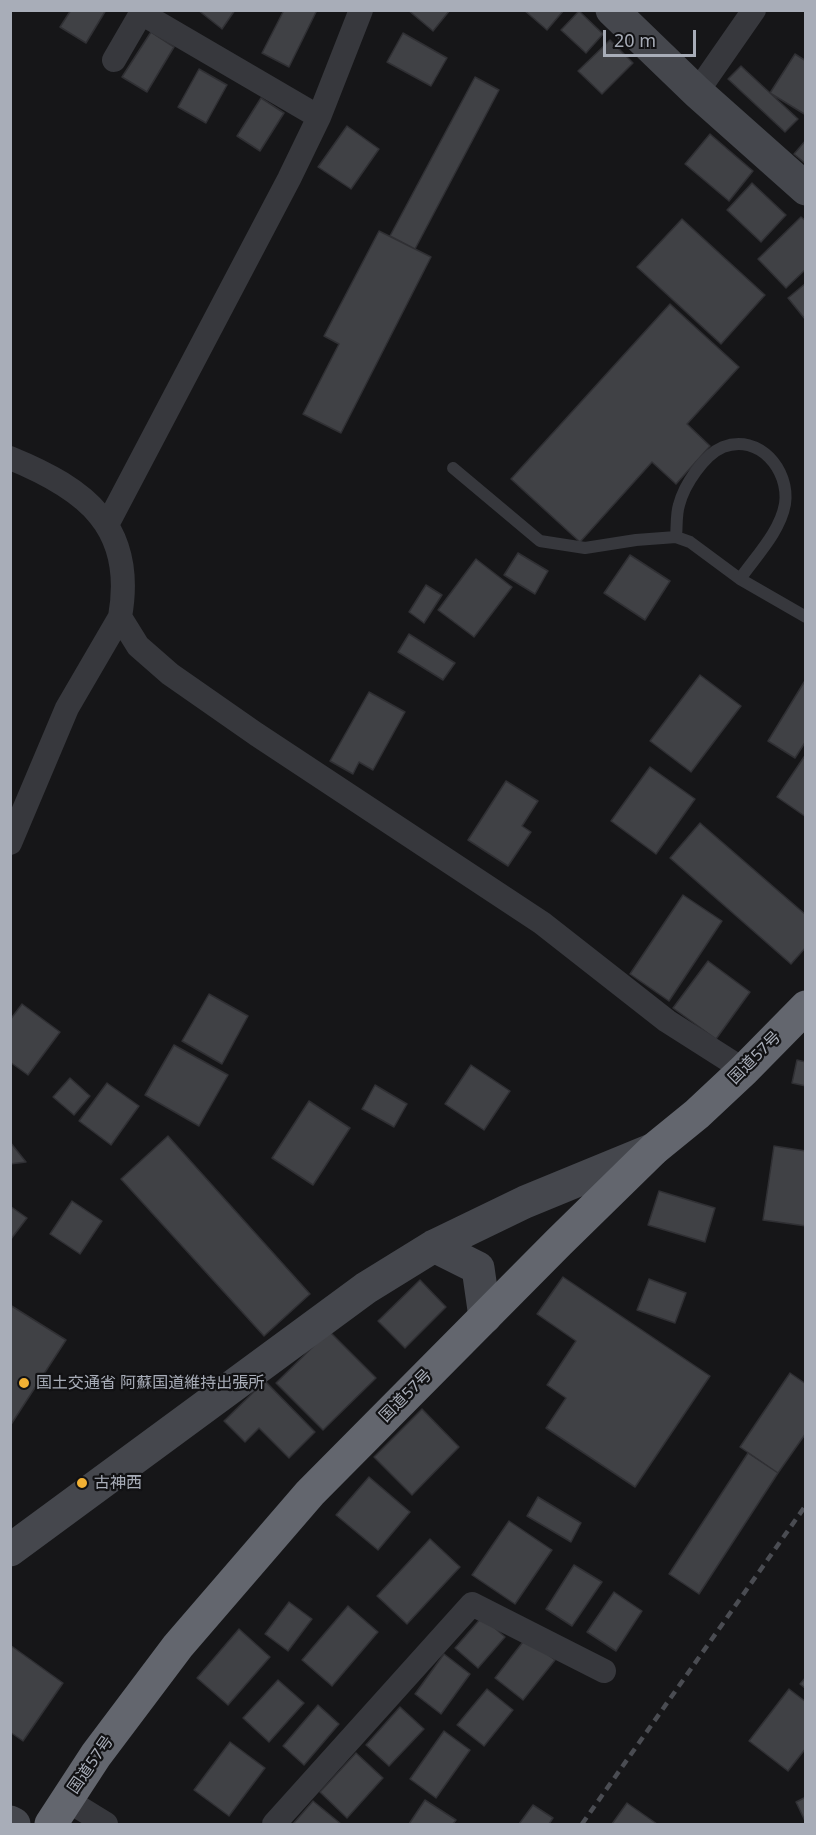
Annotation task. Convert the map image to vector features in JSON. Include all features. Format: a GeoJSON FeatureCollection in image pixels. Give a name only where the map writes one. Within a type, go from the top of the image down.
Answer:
{"type":"FeatureCollection","features":[{"type":"Feature","properties":{"kind":"highway","name":"国道57号"},"geometry":{"type":"LineString","coordinates":[[59,1812],[96,1755],[178,1646],[302,1502],[654,1149],[697,1114],[806,1007]]}},
{"type":"Feature","properties":{"kind":"street"},"geometry":{"type":"LineString","coordinates":[[108,523],[320,117],[361,10]]}},
{"type":"Feature","properties":{"kind":"street"},"geometry":{"type":"LineString","coordinates":[[612,10],[697,92],[806,189]]}},
{"type":"Feature","properties":{"kind":"street"},"geometry":{"type":"LineString","coordinates":[[697,92],[754,10]]}},
{"type":"Feature","properties":{"kind":"street"},"geometry":{"type":"LineString","coordinates":[[114,60],[142,12],[320,117]]}},
{"type":"Feature","properties":{"kind":"street"},"geometry":{"type":"LineString","coordinates":[[10,458],[47,473],[80,494],[108,523],[120,558],[124,590],[120,617],[67,708],[10,843]]}},
{"type":"Feature","properties":{"kind":"street"},"geometry":{"type":"LineString","coordinates":[[120,617],[138,646],[170,674],[256,734],[542,923],[667,1021],[744,1070]]}},
{"type":"Feature","properties":{"kind":"street"},"geometry":{"type":"LineString","coordinates":[[10,1550],[366,1288],[434,1246],[525,1202],[654,1149]]}},
{"type":"Feature","properties":{"kind":"street"},"geometry":{"type":"LineString","coordinates":[[434,1246],[478,1268],[484,1317]]}},
{"type":"Feature","properties":{"kind":"street"},"geometry":{"type":"LineString","coordinates":[[274,1824],[472,1604],[604,1671]]}},
{"type":"Feature","properties":{"kind":"street"},"geometry":{"type":"LineString","coordinates":[[59,1812],[106,1824]]}},
{"type":"Feature","properties":{"kind":"street"},"geometry":{"type":"LineString","coordinates":[[10,1822],[14,1824]]}},
{"type":"Feature","properties":{"kind":"lane"},"geometry":{"type":"LineString","coordinates":[[676,537],[679,504],[693,477],[722,447],[740,443],[755,448],[777,462],[784,480],[785,503],[778,526],[740,579]]}},
{"type":"Feature","properties":{"kind":"lane"},"geometry":{"type":"LineString","coordinates":[[453,468],[540,541],[585,548],[636,540],[676,537],[690,542],[740,579],[806,617]]}},
{"type":"Feature","properties":{"kind":"building"},"geometry":{"type":"Polygon","coordinates":[[[71,10],[106,10],[86,43],[60,27],[71,10]]]}},
{"type":"Feature","properties":{"kind":"building"},"geometry":{"type":"Polygon","coordinates":[[[198,10],[235,10],[222,29],[198,10]]]}},
{"type":"Feature","properties":{"kind":"building"},"geometry":{"type":"Polygon","coordinates":[[[284,10],[317,10],[289,67],[262,53],[284,10]]]}},
{"type":"Feature","properties":{"kind":"building"},"geometry":{"type":"Polygon","coordinates":[[[408,10],[450,10],[433,31],[408,10]]]}},
{"type":"Feature","properties":{"kind":"building"},"geometry":{"type":"Polygon","coordinates":[[[524,10],[564,10],[547,30],[524,10]]]}},
{"type":"Feature","properties":{"kind":"building"},"geometry":{"type":"Polygon","coordinates":[[[579,11],[603,34],[586,53],[561,30],[579,11]]]}},
{"type":"Feature","properties":{"kind":"building"},"geometry":{"type":"Polygon","coordinates":[[[151,32],[174,47],[147,92],[122,77],[151,32]]]}},
{"type":"Feature","properties":{"kind":"building"},"geometry":{"type":"Polygon","coordinates":[[[403,33],[447,58],[431,86],[387,62],[403,33]]]}},
{"type":"Feature","properties":{"kind":"building"},"geometry":{"type":"Polygon","coordinates":[[[610,40],[633,63],[602,94],[578,71],[610,40]]]}},
{"type":"Feature","properties":{"kind":"building"},"geometry":{"type":"Polygon","coordinates":[[[795,54],[806,61],[806,115],[770,93],[795,54]]]}},
{"type":"Feature","properties":{"kind":"building"},"geometry":{"type":"Polygon","coordinates":[[[741,66],[798,119],[785,132],[728,79],[741,66]]]}},
{"type":"Feature","properties":{"kind":"building"},"geometry":{"type":"Polygon","coordinates":[[[199,69],[227,85],[206,123],[178,107],[199,69]]]}},
{"type":"Feature","properties":{"kind":"building"},"geometry":{"type":"Polygon","coordinates":[[[475,77],[499,90],[415,249],[390,236],[475,77]]]}},
{"type":"Feature","properties":{"kind":"building"},"geometry":{"type":"Polygon","coordinates":[[[261,98],[284,113],[260,151],[237,136],[261,98]]]}},
{"type":"Feature","properties":{"kind":"building"},"geometry":{"type":"Polygon","coordinates":[[[347,126],[379,149],[351,189],[318,167],[347,126]]]}},
{"type":"Feature","properties":{"kind":"building"},"geometry":{"type":"Polygon","coordinates":[[[710,134],[753,171],[729,201],[685,164],[710,134]]]}},
{"type":"Feature","properties":{"kind":"building"},"geometry":{"type":"Polygon","coordinates":[[[806,140],[806,164],[794,154],[806,140]]]}},
{"type":"Feature","properties":{"kind":"building"},"geometry":{"type":"Polygon","coordinates":[[[752,183],[786,215],[761,242],[727,210],[752,183]]]}},
{"type":"Feature","properties":{"kind":"building"},"geometry":{"type":"Polygon","coordinates":[[[801,217],[806,221],[806,269],[786,288],[758,259],[801,217]]]}},
{"type":"Feature","properties":{"kind":"building"},"geometry":{"type":"Polygon","coordinates":[[[682,219],[765,295],[721,344],[637,267],[682,219]]]}},
{"type":"Feature","properties":{"kind":"building"},"geometry":{"type":"Polygon","coordinates":[[[379,231],[431,257],[341,433],[303,414],[339,344],[324,336],[379,231]]]}},
{"type":"Feature","properties":{"kind":"building"},"geometry":{"type":"Polygon","coordinates":[[[806,283],[806,319],[805,319],[788,298],[806,283]]]}},
{"type":"Feature","properties":{"kind":"building"},"geometry":{"type":"Polygon","coordinates":[[[670,304],[739,367],[687,424],[710,446],[676,484],[652,462],[580,542],[511,479],[670,304]]]}},
{"type":"Feature","properties":{"kind":"building"},"geometry":{"type":"Polygon","coordinates":[[[518,553],[548,571],[535,594],[504,575],[518,553]]]}},
{"type":"Feature","properties":{"kind":"building"},"geometry":{"type":"Polygon","coordinates":[[[630,555],[670,581],[645,620],[604,593],[630,555]]]}},
{"type":"Feature","properties":{"kind":"building"},"geometry":{"type":"Polygon","coordinates":[[[476,559],[512,587],[474,637],[438,610],[476,559]]]}},
{"type":"Feature","properties":{"kind":"building"},"geometry":{"type":"Polygon","coordinates":[[[426,585],[442,595],[424,623],[409,612],[426,585]]]}},
{"type":"Feature","properties":{"kind":"building"},"geometry":{"type":"Polygon","coordinates":[[[409,634],[455,663],[443,680],[398,652],[409,634]]]}},
{"type":"Feature","properties":{"kind":"building"},"geometry":{"type":"Polygon","coordinates":[[[700,675],[741,706],[691,772],[650,741],[700,675]]]}},
{"type":"Feature","properties":{"kind":"building"},"geometry":{"type":"Polygon","coordinates":[[[806,679],[806,741],[795,758],[768,741],[806,679]]]}},
{"type":"Feature","properties":{"kind":"building"},"geometry":{"type":"Polygon","coordinates":[[[369,692],[405,712],[373,770],[359,762],[353,774],[330,761],[369,692]]]}},
{"type":"Feature","properties":{"kind":"building"},"geometry":{"type":"Polygon","coordinates":[[[806,754],[806,817],[777,797],[806,754]]]}},
{"type":"Feature","properties":{"kind":"building"},"geometry":{"type":"Polygon","coordinates":[[[650,767],[695,799],[656,854],[611,821],[650,767]]]}},
{"type":"Feature","properties":{"kind":"building"},"geometry":{"type":"Polygon","coordinates":[[[506,781],[538,801],[522,826],[531,832],[508,866],[468,840],[506,781]]]}},
{"type":"Feature","properties":{"kind":"building"},"geometry":{"type":"Polygon","coordinates":[[[700,823],[806,915],[806,947],[791,964],[670,858],[700,823]]]}},
{"type":"Feature","properties":{"kind":"building"},"geometry":{"type":"Polygon","coordinates":[[[683,895],[722,921],[669,1001],[630,974],[683,895]]]}},
{"type":"Feature","properties":{"kind":"building"},"geometry":{"type":"Polygon","coordinates":[[[708,961],[750,992],[716,1039],[673,1008],[708,961]]]}},
{"type":"Feature","properties":{"kind":"building"},"geometry":{"type":"Polygon","coordinates":[[[209,994],[248,1016],[222,1064],[182,1041],[209,994]]]}},
{"type":"Feature","properties":{"kind":"building"},"geometry":{"type":"Polygon","coordinates":[[[22,1004],[60,1032],[28,1075],[10,1062],[10,1020],[22,1004]]]}},
{"type":"Feature","properties":{"kind":"building"},"geometry":{"type":"Polygon","coordinates":[[[174,1045],[228,1075],[199,1126],[145,1095],[174,1045]]]}},
{"type":"Feature","properties":{"kind":"building"},"geometry":{"type":"Polygon","coordinates":[[[797,1060],[806,1062],[806,1086],[792,1083],[797,1060]]]}},
{"type":"Feature","properties":{"kind":"building"},"geometry":{"type":"Polygon","coordinates":[[[471,1065],[510,1091],[484,1130],[445,1104],[471,1065]]]}},
{"type":"Feature","properties":{"kind":"building"},"geometry":{"type":"Polygon","coordinates":[[[70,1078],[90,1096],[74,1115],[53,1097],[70,1078]]]}},
{"type":"Feature","properties":{"kind":"building"},"geometry":{"type":"Polygon","coordinates":[[[107,1083],[139,1106],[111,1145],[79,1121],[107,1083]]]}},
{"type":"Feature","properties":{"kind":"building"},"geometry":{"type":"Polygon","coordinates":[[[375,1085],[407,1104],[394,1127],[362,1109],[375,1085]]]}},
{"type":"Feature","properties":{"kind":"building"},"geometry":{"type":"Polygon","coordinates":[[[309,1101],[350,1128],[313,1185],[272,1158],[309,1101]]]}},
{"type":"Feature","properties":{"kind":"building"},"geometry":{"type":"Polygon","coordinates":[[[168,1136],[310,1294],[264,1336],[121,1179],[168,1136]]]}},
{"type":"Feature","properties":{"kind":"building"},"geometry":{"type":"Polygon","coordinates":[[[10,1142],[26,1162],[10,1164],[10,1142]]]}},
{"type":"Feature","properties":{"kind":"building"},"geometry":{"type":"Polygon","coordinates":[[[774,1146],[806,1151],[806,1226],[763,1220],[774,1146]]]}},
{"type":"Feature","properties":{"kind":"building"},"geometry":{"type":"Polygon","coordinates":[[[659,1191],[715,1208],[705,1242],[648,1225],[659,1191]]]}},
{"type":"Feature","properties":{"kind":"building"},"geometry":{"type":"Polygon","coordinates":[[[72,1201],[102,1221],[80,1254],[50,1234],[72,1201]]]}},
{"type":"Feature","properties":{"kind":"building"},"geometry":{"type":"Polygon","coordinates":[[[10,1206],[27,1218],[11,1239],[10,1239],[10,1206]]]}},
{"type":"Feature","properties":{"kind":"building"},"geometry":{"type":"Polygon","coordinates":[[[563,1277],[710,1376],[635,1487],[546,1428],[566,1398],[547,1385],[576,1341],[537,1314],[563,1277]]]}},
{"type":"Feature","properties":{"kind":"building"},"geometry":{"type":"Polygon","coordinates":[[[649,1279],[686,1293],[675,1323],[637,1310],[649,1279]]]}},
{"type":"Feature","properties":{"kind":"building"},"geometry":{"type":"Polygon","coordinates":[[[420,1280],[446,1307],[405,1348],[378,1321],[420,1280]]]}},
{"type":"Feature","properties":{"kind":"building","name":"国土交通省 阿蘇国道維持出張所"},"geometry":{"type":"Polygon","coordinates":[[[10,1305],[66,1340],[10,1426],[10,1305]]]}},
{"type":"Feature","properties":{"kind":"building"},"geometry":{"type":"Polygon","coordinates":[[[329,1331],[376,1378],[323,1430],[276,1383],[329,1331]]]}},
{"type":"Feature","properties":{"kind":"building"},"geometry":{"type":"Polygon","coordinates":[[[790,1373],[806,1384],[806,1433],[778,1473],[740,1447],[790,1373]]]}},
{"type":"Feature","properties":{"kind":"building"},"geometry":{"type":"Polygon","coordinates":[[[265,1381],[315,1432],[289,1458],[259,1428],[245,1442],[224,1421],[265,1381]]]}},
{"type":"Feature","properties":{"kind":"building"},"geometry":{"type":"Polygon","coordinates":[[[422,1409],[459,1447],[412,1495],[374,1457],[422,1409]]]}},
{"type":"Feature","properties":{"kind":"building"},"geometry":{"type":"Polygon","coordinates":[[[748,1453],[778,1473],[699,1594],[669,1574],[748,1453]]]}},
{"type":"Feature","properties":{"kind":"building"},"geometry":{"type":"Polygon","coordinates":[[[369,1477],[410,1512],[378,1550],[336,1515],[369,1477]]]}},
{"type":"Feature","properties":{"kind":"building"},"geometry":{"type":"Polygon","coordinates":[[[538,1497],[581,1523],[571,1542],[527,1516],[538,1497]]]}},
{"type":"Feature","properties":{"kind":"building"},"geometry":{"type":"Polygon","coordinates":[[[509,1521],[552,1550],[515,1604],[472,1575],[509,1521]]]}},
{"type":"Feature","properties":{"kind":"building"},"geometry":{"type":"Polygon","coordinates":[[[430,1539],[460,1567],[407,1624],[377,1596],[430,1539]]]}},
{"type":"Feature","properties":{"kind":"building"},"geometry":{"type":"Polygon","coordinates":[[[574,1565],[602,1582],[572,1626],[546,1609],[574,1565]]]}},
{"type":"Feature","properties":{"kind":"building"},"geometry":{"type":"Polygon","coordinates":[[[614,1592],[642,1611],[616,1651],[587,1632],[614,1592]]]}},
{"type":"Feature","properties":{"kind":"building"},"geometry":{"type":"Polygon","coordinates":[[[289,1602],[312,1619],[288,1651],[265,1634],[289,1602]]]}},
{"type":"Feature","properties":{"kind":"building"},"geometry":{"type":"Polygon","coordinates":[[[348,1606],[378,1632],[332,1686],[302,1660],[348,1606]]]}},
{"type":"Feature","properties":{"kind":"building"},"geometry":{"type":"Polygon","coordinates":[[[482,1617],[505,1637],[478,1668],[455,1648],[482,1617]]]}},
{"type":"Feature","properties":{"kind":"building"},"geometry":{"type":"Polygon","coordinates":[[[239,1629],[270,1657],[228,1705],[197,1678],[239,1629]]]}},
{"type":"Feature","properties":{"kind":"building"},"geometry":{"type":"Polygon","coordinates":[[[526,1638],[555,1660],[523,1700],[495,1678],[526,1638]]]}},
{"type":"Feature","properties":{"kind":"building"},"geometry":{"type":"Polygon","coordinates":[[[10,1645],[63,1683],[23,1741],[10,1732],[10,1645]]]}},
{"type":"Feature","properties":{"kind":"building"},"geometry":{"type":"Polygon","coordinates":[[[444,1654],[470,1674],[441,1714],[415,1694],[444,1654]]]}},
{"type":"Feature","properties":{"kind":"building"},"geometry":{"type":"Polygon","coordinates":[[[806,1677],[806,1689],[800,1684],[806,1677]]]}},
{"type":"Feature","properties":{"kind":"building"},"geometry":{"type":"Polygon","coordinates":[[[278,1680],[304,1703],[269,1742],[243,1718],[278,1680]]]}},
{"type":"Feature","properties":{"kind":"building"},"geometry":{"type":"Polygon","coordinates":[[[487,1689],[513,1710],[484,1746],[457,1725],[487,1689]]]}},
{"type":"Feature","properties":{"kind":"building"},"geometry":{"type":"Polygon","coordinates":[[[789,1689],[806,1702],[806,1748],[788,1771],[749,1741],[789,1689]]]}},
{"type":"Feature","properties":{"kind":"building"},"geometry":{"type":"Polygon","coordinates":[[[318,1705],[339,1724],[304,1765],[283,1746],[318,1705]]]}},
{"type":"Feature","properties":{"kind":"building"},"geometry":{"type":"Polygon","coordinates":[[[400,1707],[424,1729],[389,1766],[366,1745],[400,1707]]]}},
{"type":"Feature","properties":{"kind":"building"},"geometry":{"type":"Polygon","coordinates":[[[444,1731],[470,1750],[436,1798],[410,1779],[444,1731]]]}},
{"type":"Feature","properties":{"kind":"building"},"geometry":{"type":"Polygon","coordinates":[[[230,1742],[265,1768],[229,1816],[194,1790],[230,1742]]]}},
{"type":"Feature","properties":{"kind":"building"},"geometry":{"type":"Polygon","coordinates":[[[356,1753],[383,1778],[347,1818],[320,1792],[356,1753]]]}},
{"type":"Feature","properties":{"kind":"building"},"geometry":{"type":"Polygon","coordinates":[[[806,1797],[806,1823],[796,1802],[806,1797]]]}},
{"type":"Feature","properties":{"kind":"building"},"geometry":{"type":"Polygon","coordinates":[[[425,1800],[456,1820],[453,1824],[409,1824],[425,1800]]]}},
{"type":"Feature","properties":{"kind":"building"},"geometry":{"type":"Polygon","coordinates":[[[313,1801],[341,1824],[293,1824],[313,1801]]]}},
{"type":"Feature","properties":{"kind":"building"},"geometry":{"type":"Polygon","coordinates":[[[627,1803],[657,1824],[612,1824],[627,1803]]]}},
{"type":"Feature","properties":{"kind":"building"},"geometry":{"type":"Polygon","coordinates":[[[533,1805],[553,1818],[549,1824],[519,1824],[533,1805]]]}},
{"type":"Feature","properties":{"kind":"railway"},"geometry":{"type":"LineString","coordinates":[[582,1824],[806,1505]]}},
{"type":"Feature","properties":{"kind":"place","name":"国土交通省 阿蘇国道維持出張所"},"geometry":{"type":"Point","coordinates":[24,1383]}},
{"type":"Feature","properties":{"kind":"place","name":"古神西"},"geometry":{"type":"Point","coordinates":[82,1483]}}]}
